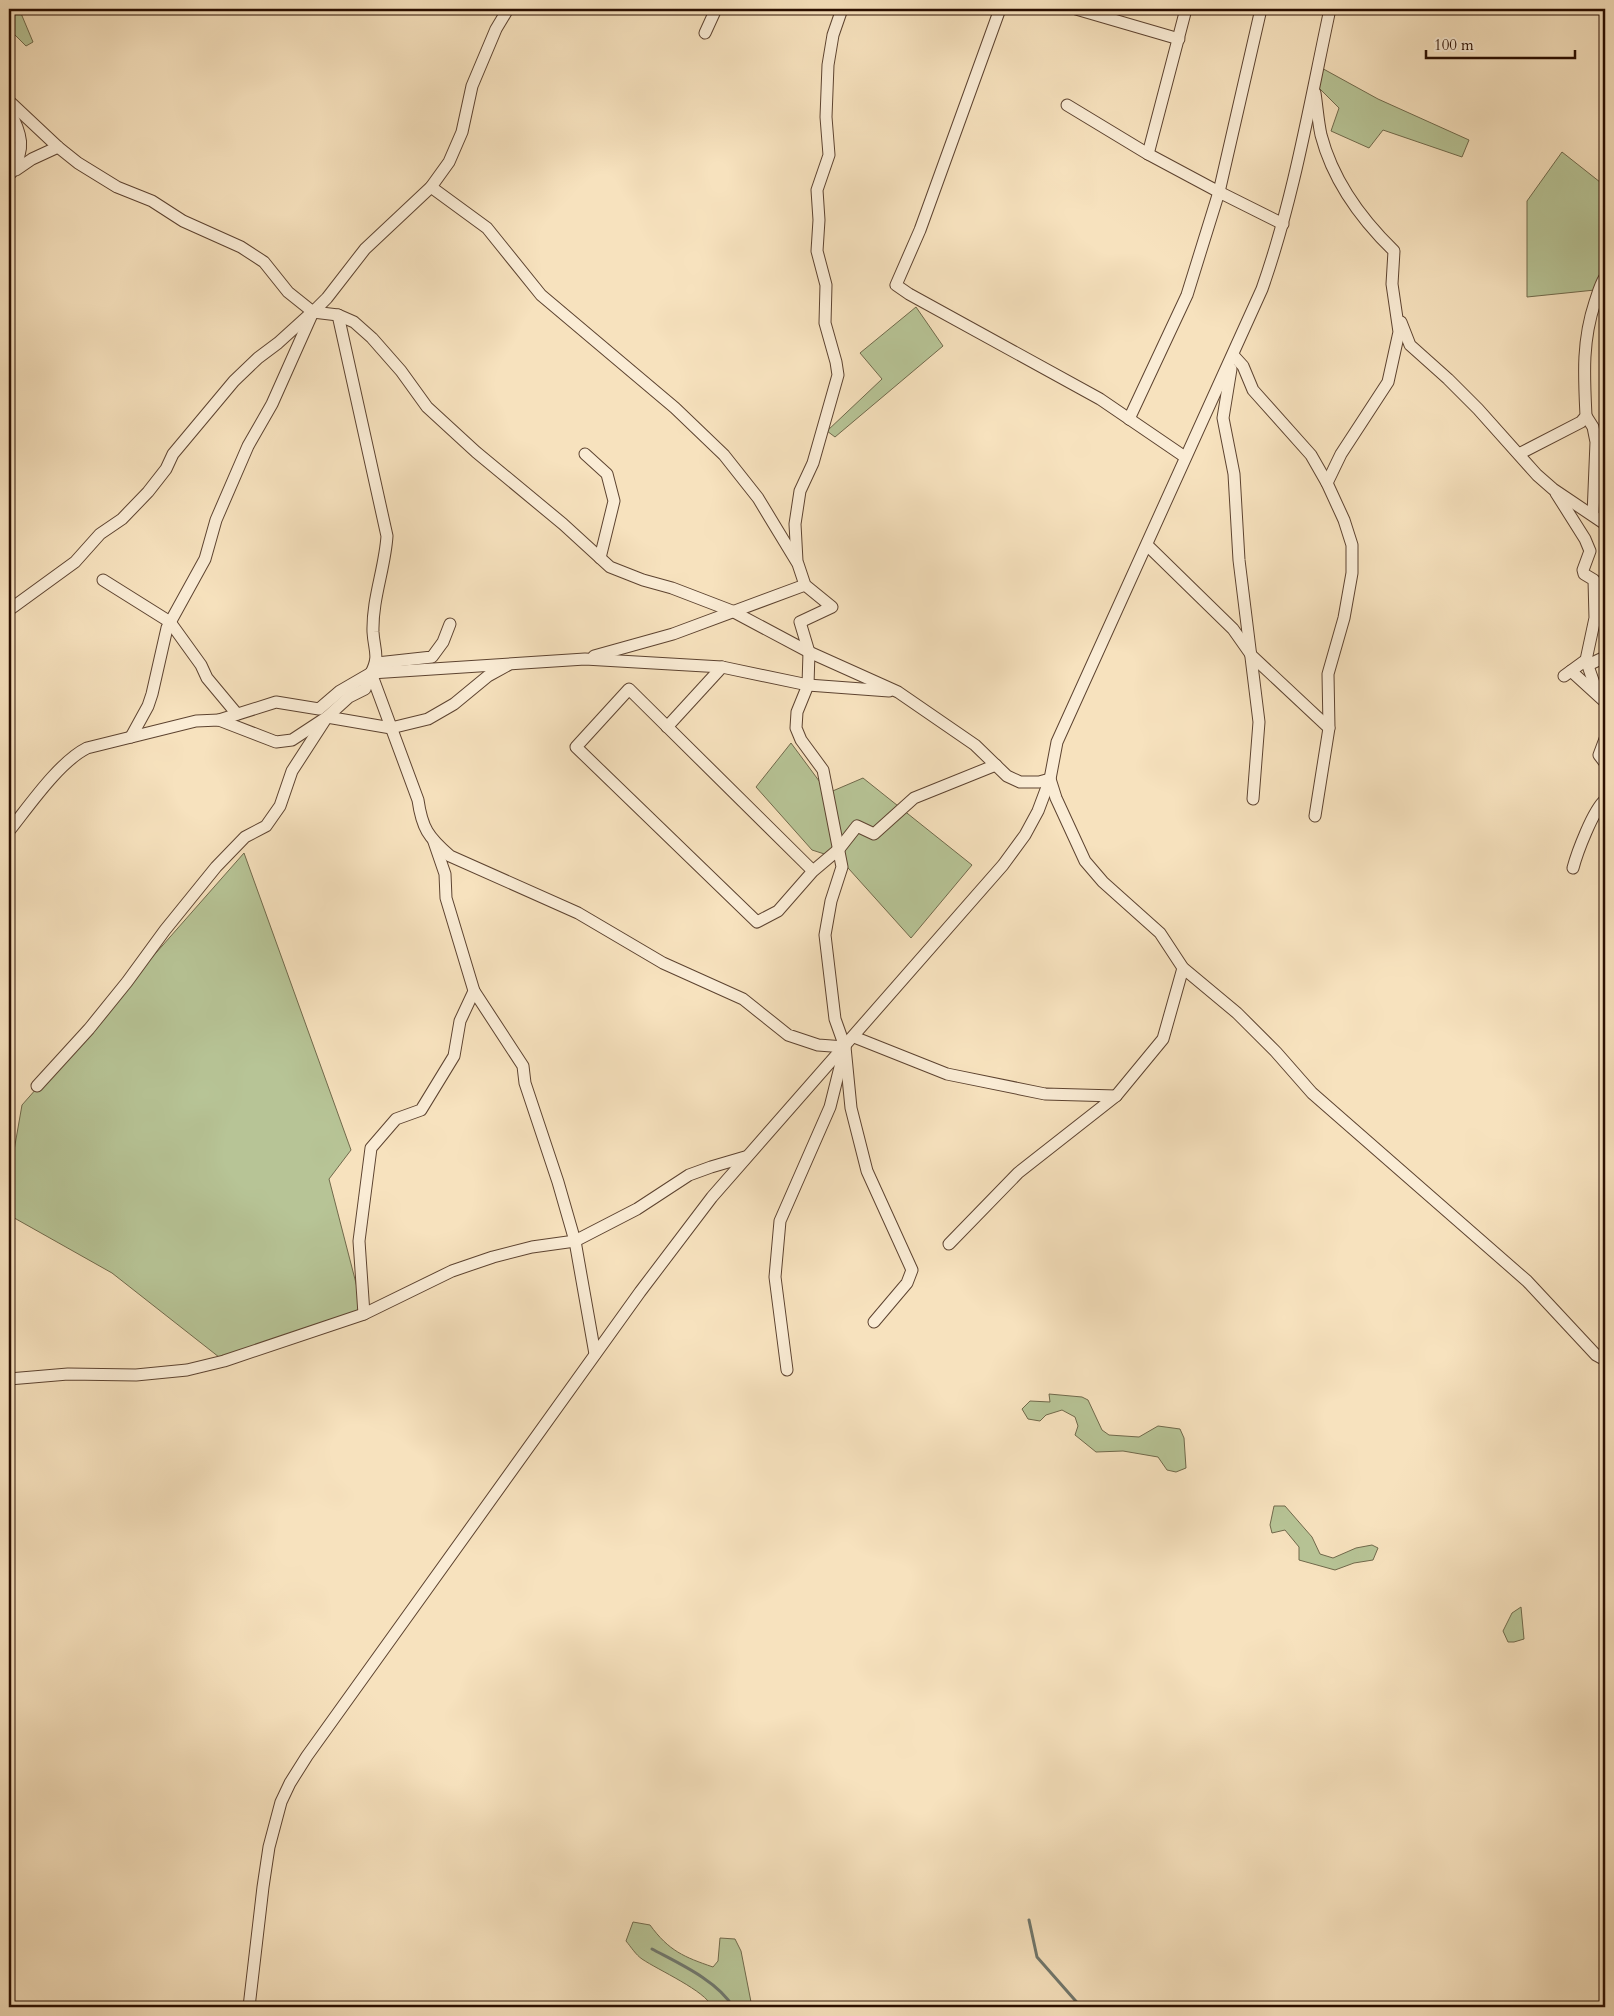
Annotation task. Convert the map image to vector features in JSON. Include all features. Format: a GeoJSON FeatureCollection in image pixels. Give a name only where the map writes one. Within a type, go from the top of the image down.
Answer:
{"type":"FeatureCollection","features":[{"type":"Feature","properties":{"kind":"street"},"geometry":{"type":"LineString","coordinates":[[9,610],[75,562],[100,534],[122,519],[148,492],[174,454],[234,382],[258,358],[313,312],[327,298],[365,249],[431,187],[450,162],[462,132],[472,86],[496,29],[508,9]]}},
{"type":"Feature","properties":{"kind":"street"},"geometry":{"type":"LineString","coordinates":[[705,33],[716,9]]}},
{"type":"Feature","properties":{"kind":"street"},"geometry":{"type":"LineString","coordinates":[[798,564],[795,524],[800,491],[813,463],[838,375],[825,323],[826,285],[817,251],[819,220],[817,190],[828,154],[826,117],[828,65],[833,34],[842,9]]}},
{"type":"Feature","properties":{"kind":"street"},"geometry":{"type":"LineString","coordinates":[[1000,9],[920,230],[896,285],[909,294],[1100,399],[1185,457]]}},
{"type":"Feature","properties":{"kind":"street"},"geometry":{"type":"LineString","coordinates":[[1076,9],[1179,38]]}},
{"type":"Feature","properties":{"kind":"street"},"geometry":{"type":"LineString","coordinates":[[1148,154],[1186,9]]}},
{"type":"Feature","properties":{"kind":"street"},"geometry":{"type":"LineString","coordinates":[[1129,419],[1187,295],[1219,192],[1261,9]]}},
{"type":"Feature","properties":{"kind":"street"},"geometry":{"type":"LineString","coordinates":[[249,2007],[269,1850],[278,1812],[290,1783],[318,1741],[664,1260],[745,1157],[854,1037],[1003,865],[1025,835],[1038,811],[1050,779],[1057,742],[1262,288],[1283,224],[1330,9]]}},
{"type":"Feature","properties":{"kind":"street"},"geometry":{"type":"LineString","coordinates":[[1314,83],[1321,134],[1330,162],[1342,187],[1362,216],[1394,251],[1392,284],[1399,332],[1388,382],[1341,454],[1327,483]]}},
{"type":"Feature","properties":{"kind":"street"},"geometry":{"type":"LineString","coordinates":[[9,101],[78,163],[117,187],[152,201],[183,221],[241,247],[264,262],[288,292],[313,312],[338,315],[354,322],[372,338],[401,371],[427,407],[476,452],[563,524],[610,568],[672,588],[732,611],[809,652],[898,692],[975,745],[1006,776],[1020,782],[1039,782],[1050,779]]}},
{"type":"Feature","properties":{"kind":"street"},"geometry":{"type":"LineString","coordinates":[[1067,104],[1148,154],[1283,224]]}},
{"type":"Feature","properties":{"kind":"street"},"geometry":{"type":"LineString","coordinates":[[9,110],[20,132],[22,148],[19,161],[10,174]]}},
{"type":"Feature","properties":{"kind":"street"},"geometry":{"type":"LineString","coordinates":[[10,174],[32,159],[58,147]]}},
{"type":"Feature","properties":{"kind":"street"},"geometry":{"type":"LineString","coordinates":[[431,187],[487,228],[541,295],[675,408],[724,455],[758,498],[798,564],[806,584],[832,607],[800,622],[809,652],[808,685],[796,712],[796,728],[801,740],[823,770],[842,867],[831,901],[825,935],[835,1019],[845,1047],[851,1108],[867,1171],[912,1270],[907,1283],[874,1322]]}},
{"type":"Feature","properties":{"kind":"street"},"geometry":{"type":"LineString","coordinates":[[1593,515],[1596,442],[1593,427],[1586,416],[1585,344],[1593,309],[1601,283],[1605,277]]}},
{"type":"Feature","properties":{"kind":"street"},"geometry":{"type":"LineString","coordinates":[[1394,304],[1410,345],[1448,378],[1537,476],[1605,524]]}},
{"type":"Feature","properties":{"kind":"street"},"geometry":{"type":"LineString","coordinates":[[131,737],[148,706],[167,628],[205,559],[216,520],[248,446],[272,404],[313,312]]}},
{"type":"Feature","properties":{"kind":"street"},"geometry":{"type":"LineString","coordinates":[[219,720],[276,742],[292,740],[327,717],[349,697],[365,689],[377,663],[373,631],[375,596],[386,549],[387,536],[338,315]]}},
{"type":"Feature","properties":{"kind":"street"},"geometry":{"type":"LineString","coordinates":[[1233,355],[1244,366],[1254,390],[1311,456],[1327,483],[1344,520],[1352,545],[1352,573],[1346,609],[1328,674],[1329,728],[1314,816]]}},
{"type":"Feature","properties":{"kind":"street"},"geometry":{"type":"LineString","coordinates":[[1233,355],[1223,418],[1234,474],[1239,560],[1259,722],[1253,798]]}},
{"type":"Feature","properties":{"kind":"street"},"geometry":{"type":"LineString","coordinates":[[1519,454],[1581,422],[1586,416]]}},
{"type":"Feature","properties":{"kind":"street"},"geometry":{"type":"LineString","coordinates":[[585,454],[608,474],[614,501],[600,558]]}},
{"type":"Feature","properties":{"kind":"street"},"geometry":{"type":"LineString","coordinates":[[1553,489],[1585,539],[1590,551],[1583,570],[1584,574],[1594,580],[1595,618],[1587,663],[1602,699]]}},
{"type":"Feature","properties":{"kind":"street"},"geometry":{"type":"LineString","coordinates":[[1146,545],[1233,629],[1252,656],[1329,728]]}},
{"type":"Feature","properties":{"kind":"street"},"geometry":{"type":"LineString","coordinates":[[103,580],[170,622],[201,665],[208,678],[237,714]]}},
{"type":"Feature","properties":{"kind":"street"},"geometry":{"type":"LineString","coordinates":[[585,659],[673,634],[806,584]]}},
{"type":"Feature","properties":{"kind":"street"},"geometry":{"type":"LineString","coordinates":[[377,663],[432,657],[443,642],[450,624]]}},
{"type":"Feature","properties":{"kind":"street"},"geometry":{"type":"LineString","coordinates":[[1602,699],[1567,674],[1587,663],[1605,657]]}},
{"type":"Feature","properties":{"kind":"street"},"geometry":{"type":"LineString","coordinates":[[9,831],[54,776],[80,752],[103,743],[196,721],[219,720],[276,702],[319,709],[340,691],[371,674],[585,659],[722,667],[808,685],[898,692]]}},
{"type":"Feature","properties":{"kind":"street"},"geometry":{"type":"LineString","coordinates":[[327,717],[390,728],[428,719],[454,704],[488,676],[512,663]]}},
{"type":"Feature","properties":{"kind":"street"},"geometry":{"type":"LineString","coordinates":[[667,727],[722,667]]}},
{"type":"Feature","properties":{"kind":"street"},"geometry":{"type":"LineString","coordinates":[[371,674],[418,800],[421,821],[433,841],[445,874],[446,898],[474,991],[523,1066],[525,1083],[558,1182],[575,1242],[596,1354]]}},
{"type":"Feature","properties":{"kind":"street"},"geometry":{"type":"LineString","coordinates":[[813,871],[629,689],[576,747],[757,922],[778,911],[813,871],[839,850],[857,826],[874,834],[914,798],[996,765]]}},
{"type":"Feature","properties":{"kind":"street"},"geometry":{"type":"LineString","coordinates":[[37,1086],[89,1029],[216,867],[245,837],[266,826],[280,806],[292,771],[327,717]]}},
{"type":"Feature","properties":{"kind":"street"},"geometry":{"type":"LineString","coordinates":[[1605,739],[1600,755],[1605,763]]}},
{"type":"Feature","properties":{"kind":"street"},"geometry":{"type":"LineString","coordinates":[[1050,779],[1056,798],[1085,861],[1103,882],[1160,933],[1183,968],[1237,1013],[1276,1052],[1312,1093],[1527,1281],[1596,1355],[1605,1360]]}},
{"type":"Feature","properties":{"kind":"street"},"geometry":{"type":"LineString","coordinates":[[1573,868],[1591,823],[1605,800]]}},
{"type":"Feature","properties":{"kind":"street"},"geometry":{"type":"LineString","coordinates":[[433,841],[450,856],[578,913],[664,963],[743,999],[788,1035],[818,1045],[845,1047]]}},
{"type":"Feature","properties":{"kind":"street"},"geometry":{"type":"LineString","coordinates":[[950,1244],[1018,1174],[1116,1096],[1163,1039],[1183,968]]}},
{"type":"Feature","properties":{"kind":"street"},"geometry":{"type":"LineString","coordinates":[[364,1314],[359,1242],[371,1148],[396,1119],[421,1110],[454,1056],[460,1021],[474,991]]}},
{"type":"Feature","properties":{"kind":"street"},"geometry":{"type":"LineString","coordinates":[[854,1037],[947,1074],[1045,1094],[1116,1096]]}},
{"type":"Feature","properties":{"kind":"street"},"geometry":{"type":"LineString","coordinates":[[787,1370],[775,1277],[780,1221],[830,1107],[845,1047]]}},
{"type":"Feature","properties":{"kind":"street"},"geometry":{"type":"LineString","coordinates":[[9,1379],[68,1374],[136,1375],[187,1370],[224,1361],[364,1314],[452,1271],[532,1247],[575,1242],[637,1209],[689,1176],[745,1157]]}},
{"type":"Feature","properties":{"kind":"green space"},"geometry":{"type":"Polygon","coordinates":[[[20,11],[33,42],[26,46],[9,29],[10,18],[20,11]]]}},
{"type":"Feature","properties":{"kind":"green space"},"geometry":{"type":"Polygon","coordinates":[[[1318,66],[1378,99],[1469,140],[1462,157],[1383,130],[1369,148],[1331,131],[1339,108],[1314,83],[1318,66]]]}},
{"type":"Feature","properties":{"kind":"green space"},"geometry":{"type":"Polygon","coordinates":[[[1562,152],[1605,186],[1605,272],[1595,290],[1527,297],[1527,201],[1562,152]]]}},
{"type":"Feature","properties":{"kind":"green space"},"geometry":{"type":"Polygon","coordinates":[[[916,307],[943,346],[835,437],[827,431],[882,379],[860,353],[916,307]]]}},
{"type":"Feature","properties":{"kind":"green space"},"geometry":{"type":"Polygon","coordinates":[[[791,743],[828,793],[863,778],[972,865],[911,938],[840,859],[812,850],[756,787],[791,743]]]}},
{"type":"Feature","properties":{"kind":"green space"},"geometry":{"type":"Polygon","coordinates":[[[244,853],[351,1150],[329,1179],[364,1314],[224,1361],[112,1273],[9,1215],[9,1179],[22,1105],[244,853]]]}},
{"type":"Feature","properties":{"kind":"green space"},"geometry":{"type":"Polygon","coordinates":[[[1049,1394],[1082,1397],[1088,1400],[1102,1430],[1109,1435],[1139,1437],[1158,1426],[1180,1429],[1184,1438],[1186,1468],[1176,1472],[1167,1470],[1158,1457],[1123,1451],[1096,1452],[1075,1435],[1078,1426],[1075,1417],[1062,1410],[1046,1415],[1040,1421],[1028,1419],[1022,1409],[1030,1401],[1050,1402],[1049,1394]]]}},
{"type":"Feature","properties":{"kind":"green space"},"geometry":{"type":"Polygon","coordinates":[[[1274,1506],[1285,1506],[1312,1537],[1320,1554],[1333,1558],[1356,1548],[1372,1545],[1378,1548],[1373,1560],[1354,1563],[1335,1570],[1299,1560],[1299,1547],[1285,1530],[1272,1533],[1270,1525],[1274,1506]]]}},
{"type":"Feature","properties":{"kind":"green space"},"geometry":{"type":"Polygon","coordinates":[[[1521,1607],[1524,1639],[1508,1642],[1503,1631],[1512,1613],[1521,1607]]]}},
{"type":"Feature","properties":{"kind":"green space"},"geometry":{"type":"Polygon","coordinates":[[[633,1922],[650,1925],[664,1941],[678,1952],[713,1967],[718,1961],[720,1938],[735,1939],[741,1951],[752,2007],[712,2007],[701,1994],[642,1959],[626,1941],[633,1922]]]}},
{"type":"Feature","properties":{"kind":"waterway"},"geometry":{"type":"LineString","coordinates":[[1029,1920],[1037,1957],[1081,2007]]}},
{"type":"Feature","properties":{"kind":"waterway"},"geometry":{"type":"LineString","coordinates":[[652,1949],[708,1981],[718,1989],[733,2007]]}}]}
